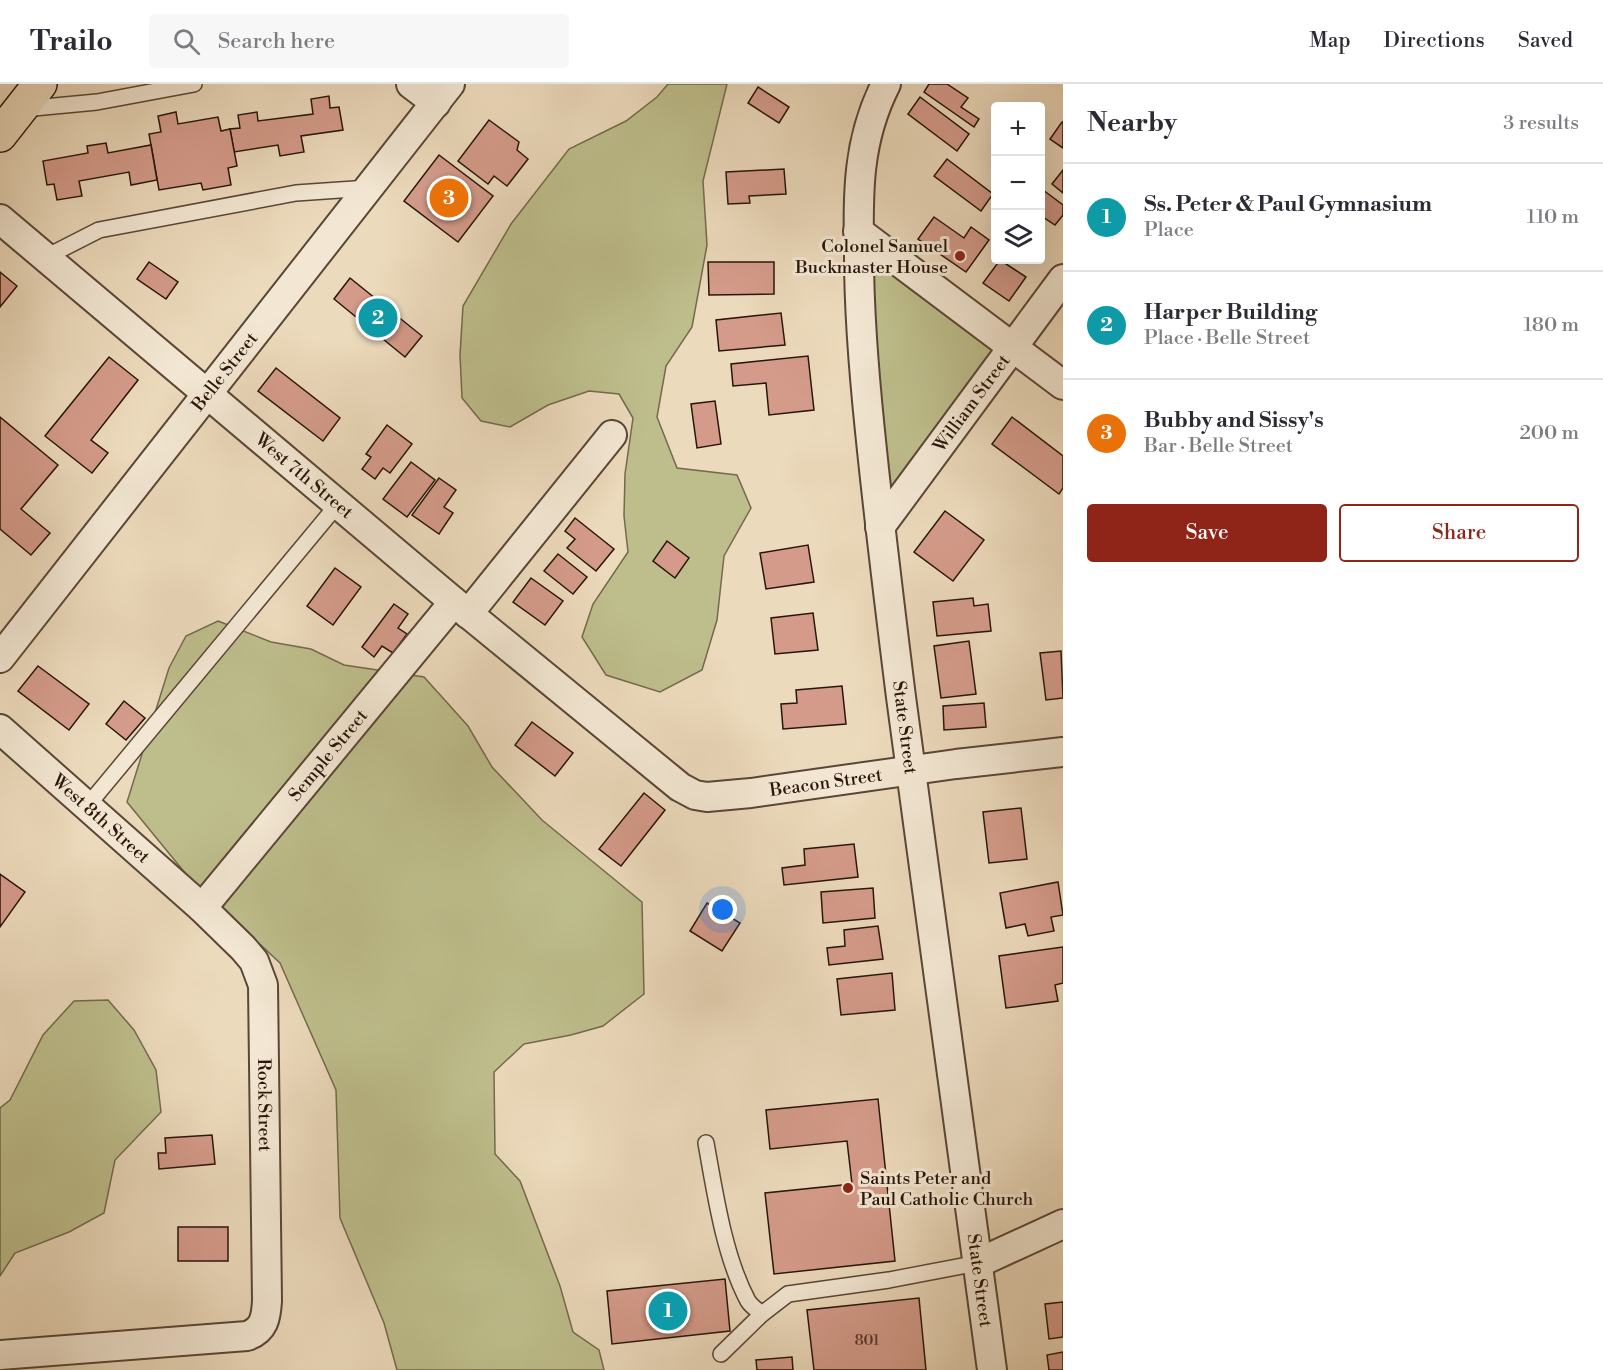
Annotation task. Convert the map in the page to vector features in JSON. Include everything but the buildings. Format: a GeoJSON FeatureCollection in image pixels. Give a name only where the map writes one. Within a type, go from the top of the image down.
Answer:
{"type":"FeatureCollection","features":[{"type":"Feature","properties":{"kind":"highway"},"geometry":{"type":"LineString","coordinates":[[0,135],[40,84]]}},
{"type":"Feature","properties":{"kind":"street"},"geometry":{"type":"LineString","coordinates":[[411,84],[443,93]]}},
{"type":"Feature","properties":{"kind":"street","name":"State Street"},"geometry":{"type":"LineString","coordinates":[[886,84],[864,143],[859,176],[859,290],[866,388],[880,527],[911,770],[992,1370]]}},
{"type":"Feature","properties":{"kind":"street","name":"Belle Street"},"geometry":{"type":"LineString","coordinates":[[0,658],[443,93]]}},
{"type":"Feature","properties":{"kind":"street","name":"West 7th Street"},"geometry":{"type":"LineString","coordinates":[[0,219],[461,608],[611,730]]}},
{"type":"Feature","properties":{"kind":"street"},"geometry":{"type":"LineString","coordinates":[[858,231],[1063,385]]}},
{"type":"Feature","properties":{"kind":"street","name":"William Street"},"geometry":{"type":"LineString","coordinates":[[880,527],[1063,279]]}},
{"type":"Feature","properties":{"kind":"street","name":"Semple Street"},"geometry":{"type":"LineString","coordinates":[[202,908],[612,435]]}},
{"type":"Feature","properties":{"kind":"street","name":"West 8th Street"},"geometry":{"type":"LineString","coordinates":[[0,729],[202,908]]}},
{"type":"Feature","properties":{"kind":"street","name":"Beacon Street"},"geometry":{"type":"LineString","coordinates":[[611,730],[680,787],[695,795],[707,797],[1063,752]]}},
{"type":"Feature","properties":{"kind":"street","name":"Rock Street"},"geometry":{"type":"LineString","coordinates":[[0,1355],[247,1336],[255,1334],[262,1326],[267,1301],[263,985],[254,961],[202,908]]}},
{"type":"Feature","properties":{"kind":"street"},"geometry":{"type":"LineString","coordinates":[[978,1263],[1063,1224]]}},
{"type":"Feature","properties":{"kind":"lane"},"geometry":{"type":"LineString","coordinates":[[20,110],[97,102],[194,84]]}},
{"type":"Feature","properties":{"kind":"lane"},"geometry":{"type":"LineString","coordinates":[[46,256],[99,230],[296,194],[369,188]]}},
{"type":"Feature","properties":{"kind":"lane"},"geometry":{"type":"LineString","coordinates":[[87,805],[338,504]]}},
{"type":"Feature","properties":{"kind":"lane"},"geometry":{"type":"LineString","coordinates":[[706,1143],[719,1217],[736,1270],[749,1303],[762,1314]]}},
{"type":"Feature","properties":{"kind":"lane"},"geometry":{"type":"LineString","coordinates":[[721,1354],[762,1314],[788,1294],[889,1280],[978,1263]]}},
{"type":"Feature","properties":{"kind":"green space"},"geometry":{"type":"Polygon","coordinates":[[[668,84],[727,84],[703,181],[707,245],[692,327],[666,366],[657,417],[677,468],[737,475],[751,508],[724,556],[717,620],[702,670],[660,692],[606,675],[582,637],[593,604],[628,552],[624,516],[625,474],[633,418],[619,394],[589,391],[548,405],[510,427],[481,421],[462,398],[460,355],[463,306],[511,224],[569,149],[626,121],[657,97],[668,84]]]}},
{"type":"Feature","properties":{"kind":"green space"},"geometry":{"type":"Polygon","coordinates":[[[867,245],[1004,349],[884,512],[867,245]]]}},
{"type":"Feature","properties":{"kind":"green space"},"geometry":{"type":"Polygon","coordinates":[[[218,621],[271,642],[311,649],[344,665],[424,677],[468,726],[492,767],[542,820],[642,902],[644,994],[603,1026],[524,1044],[494,1072],[495,1154],[520,1181],[560,1286],[573,1332],[599,1350],[604,1370],[397,1370],[384,1323],[340,1218],[336,1090],[280,963],[190,879],[127,802],[169,668],[186,636],[218,621]]]}},
{"type":"Feature","properties":{"kind":"green space"},"geometry":{"type":"Polygon","coordinates":[[[108,1000],[134,1030],[156,1070],[161,1112],[115,1160],[104,1213],[69,1232],[15,1253],[0,1276],[0,1108],[10,1100],[43,1035],[74,1001],[108,1000]]]}},
{"type":"Feature","properties":{"kind":"place","name":"Bubby and Sissy's"},"geometry":{"type":"Point","coordinates":[449,198]}},
{"type":"Feature","properties":{"kind":"place","name":"Colonel Samuel Buckmaster House"},"geometry":{"type":"Point","coordinates":[960,256]}},
{"type":"Feature","properties":{"kind":"place","name":"Harper Building"},"geometry":{"type":"Point","coordinates":[378,318]}},
{"type":"Feature","properties":{"kind":"place","name":"Saints Peter and Paul Catholic Church"},"geometry":{"type":"Point","coordinates":[848,1188]}},
{"type":"Feature","properties":{"kind":"place","name":"Ss. Peter & Paul Gymnasium"},"geometry":{"type":"Point","coordinates":[668,1311]}}]}
